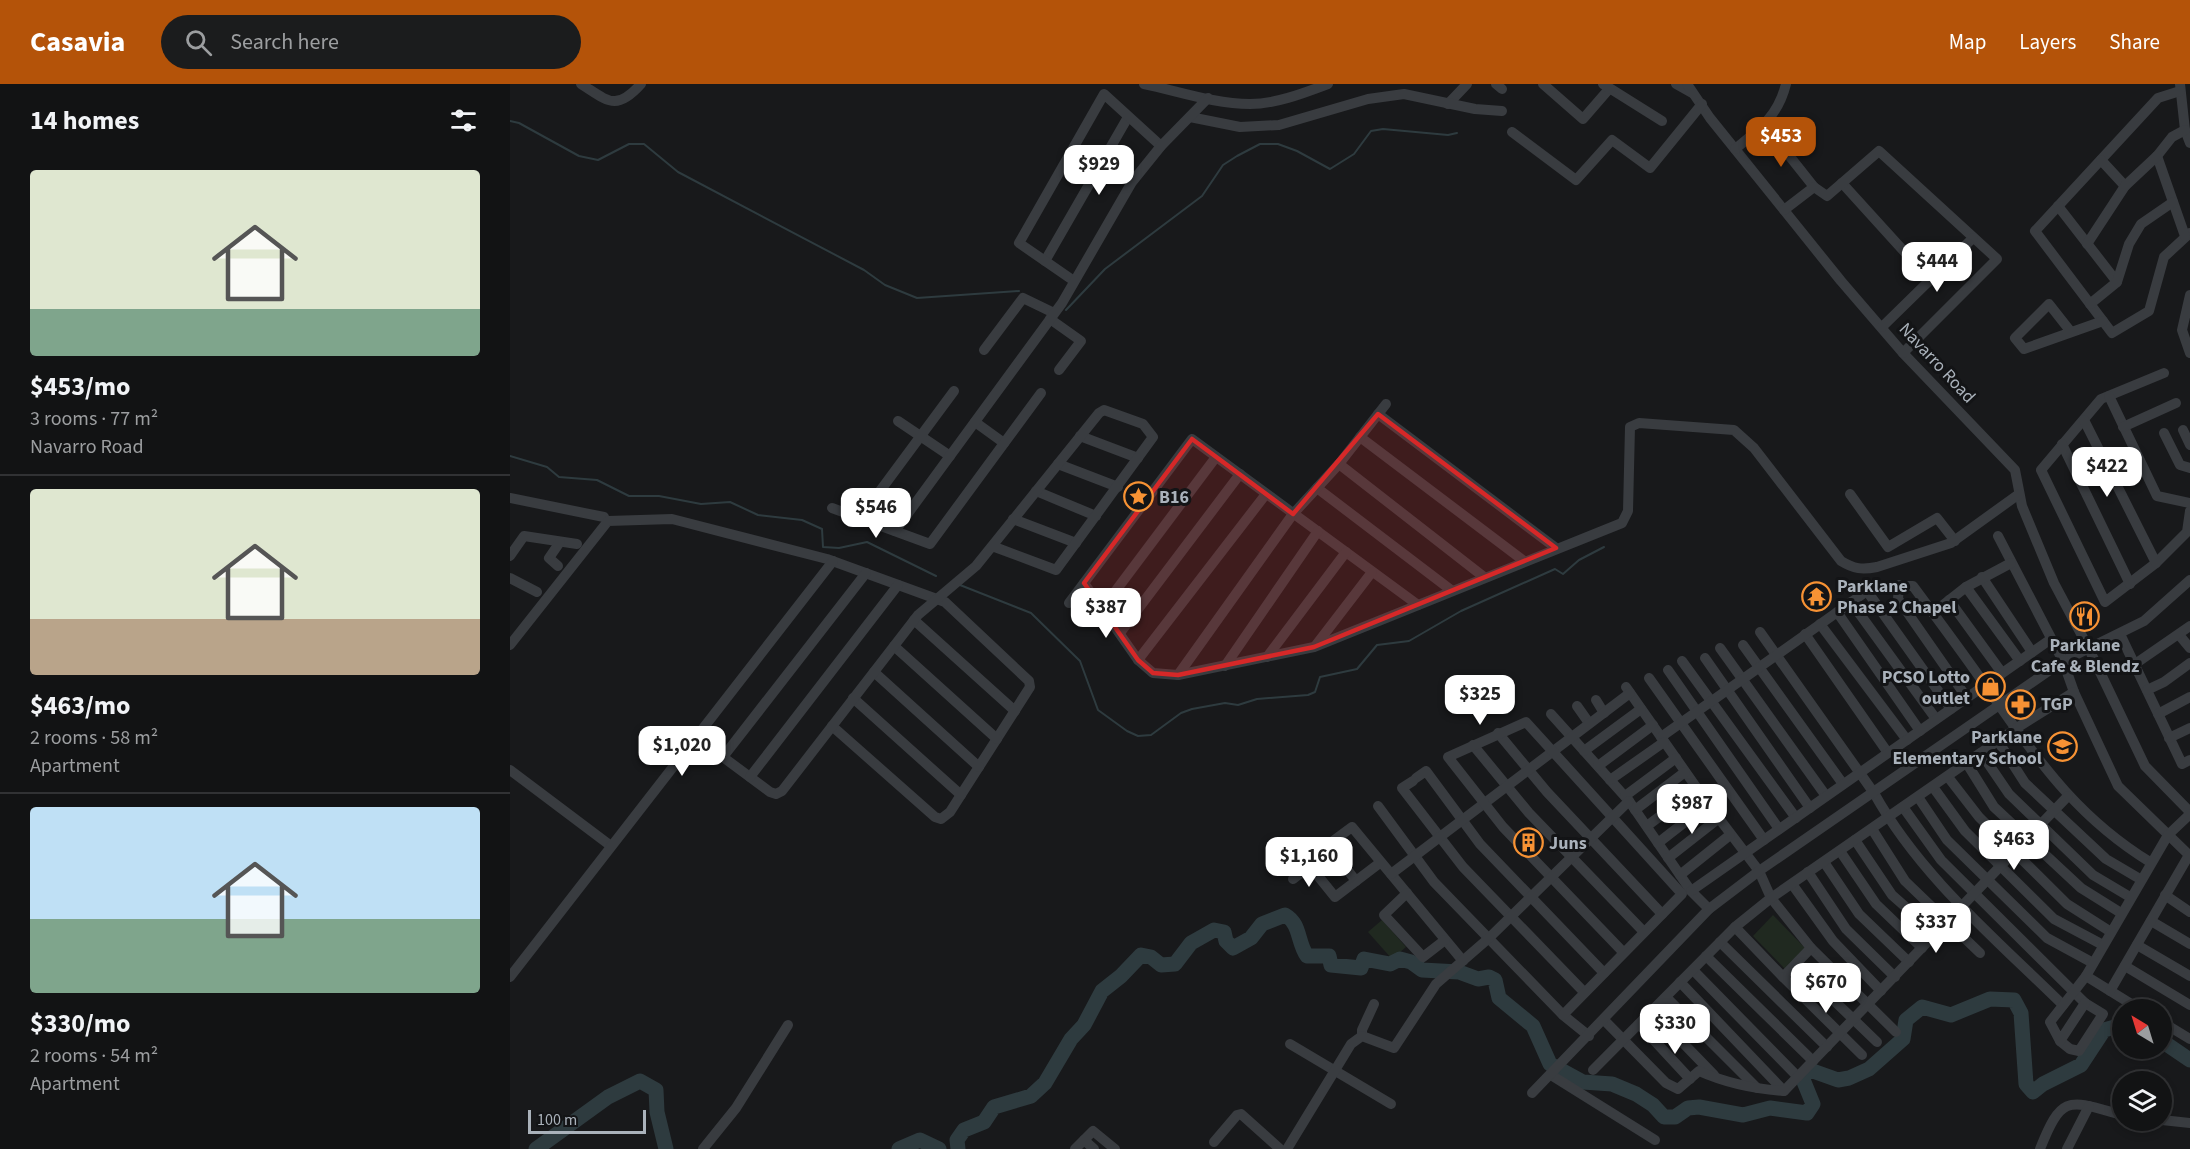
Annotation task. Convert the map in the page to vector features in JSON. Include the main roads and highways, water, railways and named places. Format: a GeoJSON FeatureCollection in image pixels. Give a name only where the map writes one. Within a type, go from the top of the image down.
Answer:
{"type":"FeatureCollection","features":[{"type":"Feature","properties":{"kind":"waterway"},"geometry":{"type":"LineString","coordinates":[[510,121],[519,123],[579,156],[598,160],[629,144],[644,144],[678,172],[864,270],[885,285],[917,298],[1019,291]]}},
{"type":"Feature","properties":{"kind":"waterway"},"geometry":{"type":"LineString","coordinates":[[1066,310],[1105,269],[1202,196],[1223,165],[1260,144],[1278,144],[1297,151],[1330,169],[1354,154],[1371,131],[1383,129],[1448,135],[1457,133]]}},
{"type":"Feature","properties":{"kind":"waterway"},"geometry":{"type":"LineString","coordinates":[[510,456],[547,467],[559,477],[597,480],[629,496],[659,496],[701,504],[730,502],[758,515],[802,520],[822,529],[823,547],[839,548],[867,542],[936,576]]}},
{"type":"Feature","properties":{"kind":"waterway"},"geometry":{"type":"LineString","coordinates":[[960,585],[1031,613],[1080,661],[1098,710],[1127,731],[1138,736],[1151,735],[1181,713],[1192,709],[1225,703],[1238,705],[1257,699],[1308,695],[1315,692],[1320,677],[1357,669],[1377,645],[1409,641],[1461,611],[1555,569],[1563,574],[1579,560],[1604,547]]}},
{"type":"Feature","properties":{"kind":"waterway"},"geometry":{"type":"LineString","coordinates":[[958,1149],[957,1140],[964,1130],[984,1122],[994,1107],[1031,1096],[1045,1083],[1071,1039],[1084,1025],[1102,991],[1121,976],[1141,955],[1151,957],[1161,965],[1175,964],[1191,943],[1214,930],[1224,932],[1226,941],[1233,948],[1251,938],[1262,924],[1285,915],[1294,923],[1307,956],[1329,956],[1331,965],[1361,968],[1364,959],[1390,964],[1400,959],[1411,962],[1422,970],[1459,972],[1478,979],[1489,977],[1495,980],[1499,998],[1533,1026],[1550,1064],[1583,1082],[1612,1084],[1636,1094],[1653,1105],[1664,1117],[1675,1117],[1688,1108],[1699,1107],[1743,1115],[1770,1108],[1807,1113],[1813,1104],[1802,1077],[1810,1070],[1838,1080],[1869,1069],[1903,1039],[1906,1020],[1922,1007],[1951,1015],[1990,999],[2014,1000],[2021,1013],[2026,1084],[2033,1092],[2043,1084],[2081,1065],[2104,1030],[2112,1028]]}},
{"type":"Feature","properties":{"kind":"waterway"},"geometry":{"type":"LineString","coordinates":[[2172,1048],[2190,1060]]}},
{"type":"Feature","properties":{"kind":"waterway"},"geometry":{"type":"LineString","coordinates":[[536,1149],[608,1097],[640,1081],[656,1090],[657,1112],[666,1149]]}},
{"type":"Feature","properties":{"kind":"waterway"},"geometry":{"type":"LineString","coordinates":[[899,1149],[920,1140],[939,1149]]}},
{"type":"Feature","properties":{"kind":"place","name":"B16"},"geometry":{"type":"Point","coordinates":[1138,497]}},
{"type":"Feature","properties":{"kind":"place","name":"Parklane Phase 2 Chapel"},"geometry":{"type":"Point","coordinates":[1816,596]}},
{"type":"Feature","properties":{"kind":"place","name":"Parklane Cafe & Blendz"},"geometry":{"type":"Point","coordinates":[2085,616]}},
{"type":"Feature","properties":{"kind":"place","name":"PCSO Lotto outlet"},"geometry":{"type":"Point","coordinates":[1991,687]}},
{"type":"Feature","properties":{"kind":"place","name":"TGP"},"geometry":{"type":"Point","coordinates":[2020,704]}},
{"type":"Feature","properties":{"kind":"place","name":"Parklane Elementary School"},"geometry":{"type":"Point","coordinates":[2063,747]}},
{"type":"Feature","properties":{"kind":"place","name":"Juns"},"geometry":{"type":"Point","coordinates":[1528,843]}}]}
